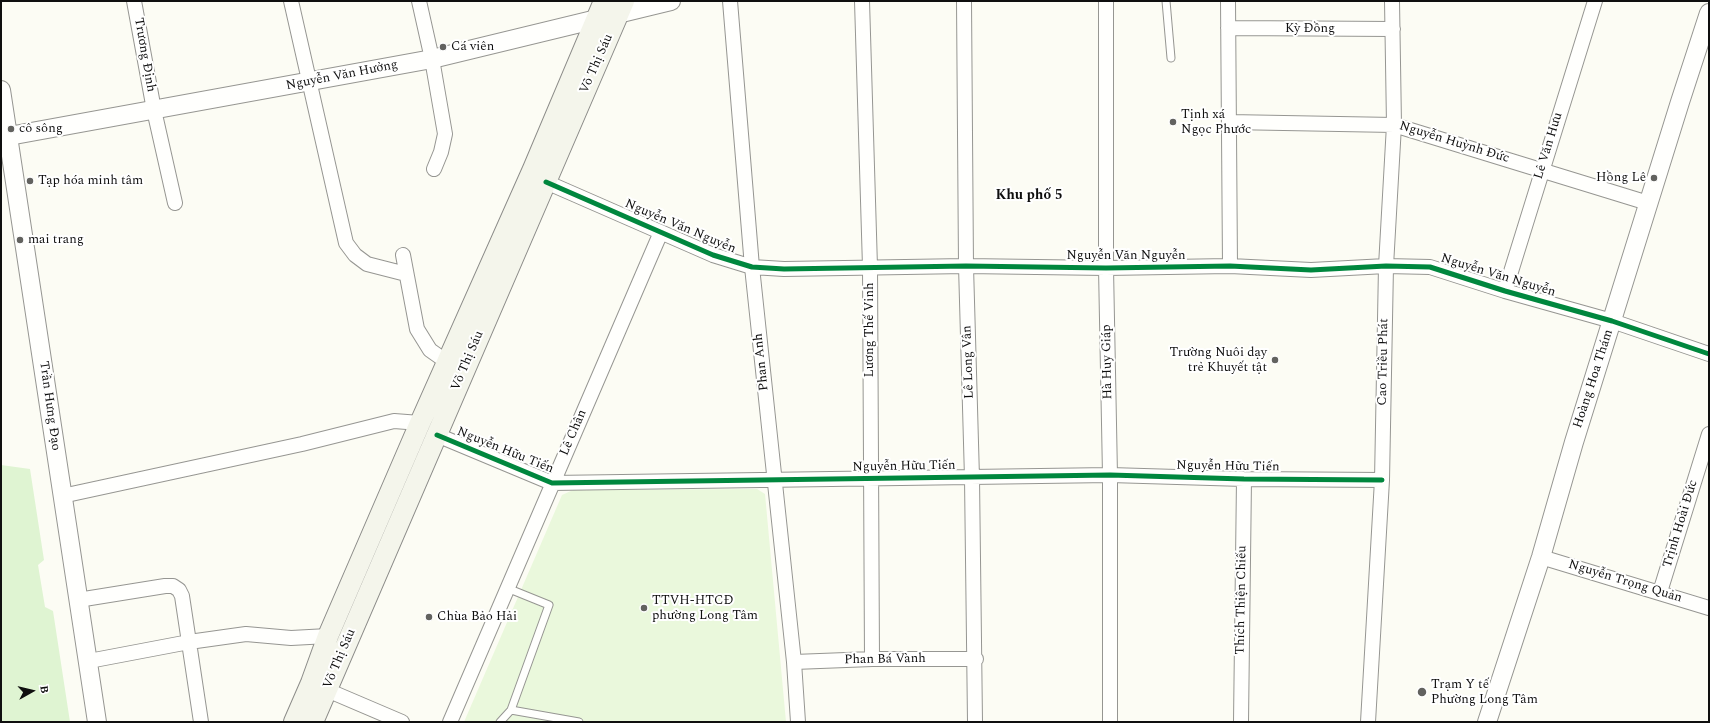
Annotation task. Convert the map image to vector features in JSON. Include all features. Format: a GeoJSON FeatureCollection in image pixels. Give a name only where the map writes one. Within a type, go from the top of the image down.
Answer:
{"type":"FeatureCollection","features":[{"type":"Feature","properties":{"kind":"main road","name":"Võ Thị Sáu"},"geometry":{"type":"LineString","coordinates":[[313,722],[546,182],[611,8]]}},
{"type":"Feature","properties":{"kind":"main road","name":"Võ Thị Sáu"},"geometry":{"type":"LineString","coordinates":[[294,722],[311,683],[328,636],[447,362],[533,169],[611,8]]}},
{"type":"Feature","properties":{"kind":"street","name":"Trương Định"},"geometry":{"type":"LineString","coordinates":[[134,1],[154,110],[175,203]]}},
{"type":"Feature","properties":{"kind":"street"},"geometry":{"type":"LineString","coordinates":[[291,1],[308,82],[346,243],[355,255],[367,264],[406,274]]}},
{"type":"Feature","properties":{"kind":"street"},"geometry":{"type":"LineString","coordinates":[[419,1],[432,59],[445,134],[441,152],[434,169]]}},
{"type":"Feature","properties":{"kind":"street","name":"Nguyễn Văn Hưởng"},"geometry":{"type":"LineString","coordinates":[[9,136],[432,59],[611,8],[671,1]]}},
{"type":"Feature","properties":{"kind":"street","name":"Phan Anh"},"geometry":{"type":"LineString","coordinates":[[730,1],[752,267],[794,662],[798,722]]}},
{"type":"Feature","properties":{"kind":"street","name":"Lương Thế Vinh"},"geometry":{"type":"LineString","coordinates":[[862,1],[870,266],[872,659]]}},
{"type":"Feature","properties":{"kind":"street","name":"Lê Long Vân"},"geometry":{"type":"LineString","coordinates":[[964,1],[966,266],[976,659],[975,722]]}},
{"type":"Feature","properties":{"kind":"street","name":"Hà Huy Giáp"},"geometry":{"type":"LineString","coordinates":[[1106,1],[1106,268],[1110,475],[1110,722]]}},
{"type":"Feature","properties":{"kind":"street"},"geometry":{"type":"LineString","coordinates":[[1228,1],[1230,266]]}},
{"type":"Feature","properties":{"kind":"street","name":"Cao Triều Phát"},"geometry":{"type":"LineString","coordinates":[[1368,722],[1382,480],[1386,266],[1394,125],[1392,1]]}},
{"type":"Feature","properties":{"kind":"street","name":"Lê Văn Hưu"},"geometry":{"type":"LineString","coordinates":[[1505,291],[1595,1]]}},
{"type":"Feature","properties":{"kind":"street","name":"Hoàng Hoa Thám"},"geometry":{"type":"LineString","coordinates":[[1487,722],[1542,557],[1574,442],[1709,13]]}},
{"type":"Feature","properties":{"kind":"street","name":"Kỳ Đồng"},"geometry":{"type":"LineString","coordinates":[[1228,28],[1393,29]]}},
{"type":"Feature","properties":{"kind":"street","name":"Trần Hưng Đạo"},"geometry":{"type":"LineString","coordinates":[[1,90],[78,600],[89,661],[97,722]]}},
{"type":"Feature","properties":{"kind":"street","name":"Nguyễn Huỳnh Đức"},"geometry":{"type":"LineString","coordinates":[[1229,122],[1394,125],[1542,169],[1648,203]]}},
{"type":"Feature","properties":{"kind":"street","name":"Nguyễn Văn Nguyễn"},"geometry":{"type":"LineString","coordinates":[[546,182],[713,255],[752,267],[784,269],[870,266],[1106,268],[1230,266],[1311,270],[1386,266],[1430,267],[1505,291],[1612,321],[1709,354]]}},
{"type":"Feature","properties":{"kind":"street","name":"Lê Chân"},"geometry":{"type":"LineString","coordinates":[[450,722],[661,232]]}},
{"type":"Feature","properties":{"kind":"street"},"geometry":{"type":"LineString","coordinates":[[403,255],[417,329],[430,350],[447,362]]}},
{"type":"Feature","properties":{"kind":"street"},"geometry":{"type":"LineString","coordinates":[[62,496],[302,444],[394,421],[420,423]]}},
{"type":"Feature","properties":{"kind":"street","name":"Trịnh Hoài Đức"},"geometry":{"type":"LineString","coordinates":[[1660,592],[1709,434]]}},
{"type":"Feature","properties":{"kind":"street","name":"Nguyễn Hữu Tiến"},"geometry":{"type":"LineString","coordinates":[[437,435],[552,484],[1110,475],[1244,479],[1382,480]]}},
{"type":"Feature","properties":{"kind":"street","name":"Thích Thiện Chiếu"},"geometry":{"type":"LineString","coordinates":[[1241,722],[1244,479]]}},
{"type":"Feature","properties":{"kind":"street","name":"Nguyễn Trọng Quản"},"geometry":{"type":"LineString","coordinates":[[1542,557],[1709,608]]}},
{"type":"Feature","properties":{"kind":"street"},"geometry":{"type":"LineString","coordinates":[[78,600],[173,586],[179,590],[182,596],[201,722]]}},
{"type":"Feature","properties":{"kind":"street"},"geometry":{"type":"LineString","coordinates":[[89,661],[189,642],[246,634],[291,638],[328,636]]}},
{"type":"Feature","properties":{"kind":"street","name":"Phan Bá Vành"},"geometry":{"type":"LineString","coordinates":[[794,662],[872,659],[976,659]]}},
{"type":"Feature","properties":{"kind":"street"},"geometry":{"type":"LineString","coordinates":[[327,690],[398,721]]}},
{"type":"Feature","properties":{"kind":"lane"},"geometry":{"type":"LineString","coordinates":[[1166,1],[1171,58]]}},
{"type":"Feature","properties":{"kind":"lane"},"geometry":{"type":"LineString","coordinates":[[500,722],[511,710],[549,605],[507,588]]}},
{"type":"Feature","properties":{"kind":"lane"},"geometry":{"type":"LineString","coordinates":[[511,710],[579,722]]}},
{"type":"Feature","properties":{"kind":"green space"},"geometry":{"type":"Polygon","coordinates":[[[1,465],[30,469],[44,560],[38,565],[45,607],[53,611],[70,722],[1,722],[1,465]]]}},
{"type":"Feature","properties":{"kind":"green space","name":"TTVH-HTCĐ phường Long Tâm"},"geometry":{"type":"Polygon","coordinates":[[[757,489],[765,494],[786,722],[464,722],[562,495],[573,490],[757,489]]]}},
{"type":"Feature","properties":{"kind":"cycle path"},"geometry":{"type":"LineString","coordinates":[[546,182],[713,255],[752,267],[784,269],[966,266],[1106,268],[1230,266],[1311,270],[1386,266],[1430,267],[1505,291],[1612,321],[1709,354]]}},
{"type":"Feature","properties":{"kind":"cycle path"},"geometry":{"type":"LineString","coordinates":[[437,435],[552,483],[1110,475],[1244,479],[1382,480]]}},
{"type":"Feature","properties":{"kind":"place","name":"Cá viên"},"geometry":{"type":"Point","coordinates":[443,47]}},
{"type":"Feature","properties":{"kind":"place","name":"Tịnh xá Ngọc Phước"},"geometry":{"type":"Point","coordinates":[1173,122]}},
{"type":"Feature","properties":{"kind":"place","name":"cô sông"},"geometry":{"type":"Point","coordinates":[11,129]}},
{"type":"Feature","properties":{"kind":"place","name":"Hồng Lê"},"geometry":{"type":"Point","coordinates":[1654,178]}},
{"type":"Feature","properties":{"kind":"place","name":"Tạp hóa minh tâm"},"geometry":{"type":"Point","coordinates":[30,181]}},
{"type":"Feature","properties":{"kind":"place","name":"mai trang"},"geometry":{"type":"Point","coordinates":[20,240]}},
{"type":"Feature","properties":{"kind":"place","name":"Trường Nuôi dạy trẻ Khuyết tật"},"geometry":{"type":"Point","coordinates":[1275,360]}},
{"type":"Feature","properties":{"kind":"place","name":"TTVH-HTCĐ phường Long Tâm"},"geometry":{"type":"Point","coordinates":[644,608]}},
{"type":"Feature","properties":{"kind":"place","name":"Chùa Bảo Hải"},"geometry":{"type":"Point","coordinates":[429,617]}},
{"type":"Feature","properties":{"kind":"place","name":"Trạm Y tế Phường Long Tâm"},"geometry":{"type":"Point","coordinates":[1422,692]}},
{"type":"Feature","properties":{"kind":"district","name":"Khu phố 5"},"geometry":{"type":"Point","coordinates":[1029,196]}}]}
